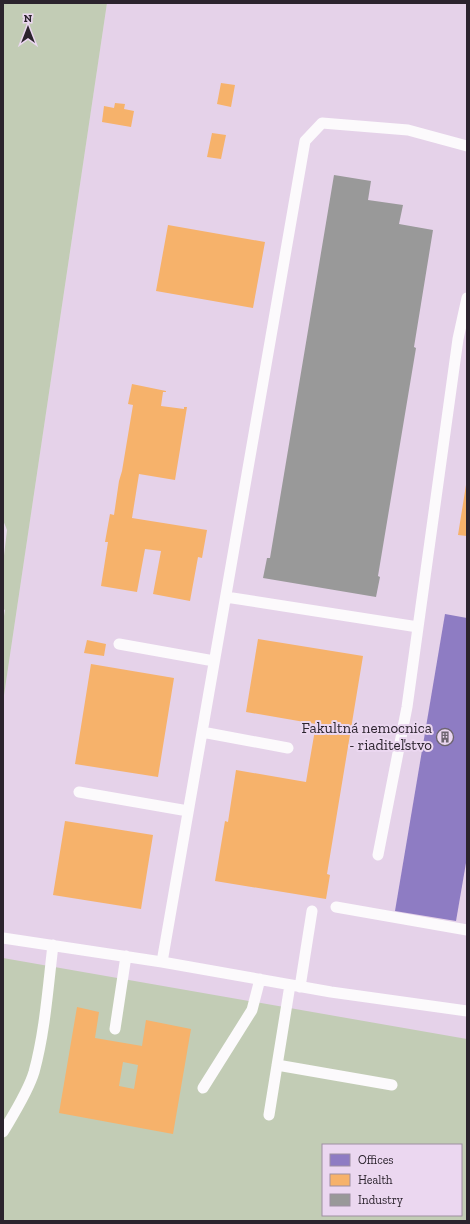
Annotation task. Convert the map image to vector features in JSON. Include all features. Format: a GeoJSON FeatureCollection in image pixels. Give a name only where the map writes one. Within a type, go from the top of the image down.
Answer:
{"type":"FeatureCollection","features":[{"type":"Feature","properties":{"kind":"lane"},"geometry":{"type":"LineString","coordinates":[[162,962],[305,141],[322,123],[408,130],[467,146]]}},
{"type":"Feature","properties":{"kind":"lane"},"geometry":{"type":"LineString","coordinates":[[378,855],[407,707],[458,339],[467,298]]}},
{"type":"Feature","properties":{"kind":"lane"},"geometry":{"type":"LineString","coordinates":[[226,597],[418,627]]}},
{"type":"Feature","properties":{"kind":"lane"},"geometry":{"type":"LineString","coordinates":[[118,644],[214,661]]}},
{"type":"Feature","properties":{"kind":"lane"},"geometry":{"type":"LineString","coordinates":[[202,732],[288,748]]}},
{"type":"Feature","properties":{"kind":"lane"},"geometry":{"type":"LineString","coordinates":[[79,792],[188,811]]}},
{"type":"Feature","properties":{"kind":"lane"},"geometry":{"type":"LineString","coordinates":[[336,907],[467,930]]}},
{"type":"Feature","properties":{"kind":"lane"},"geometry":{"type":"LineString","coordinates":[[269,1115],[277,1065],[312,911]]}},
{"type":"Feature","properties":{"kind":"lane"},"geometry":{"type":"LineString","coordinates":[[3,938],[126,956],[295,986],[467,1011]]}},
{"type":"Feature","properties":{"kind":"lane"},"geometry":{"type":"LineString","coordinates":[[3,1132],[33,1074],[40,1044],[54,945]]}},
{"type":"Feature","properties":{"kind":"lane"},"geometry":{"type":"LineString","coordinates":[[115,1028],[126,956]]}},
{"type":"Feature","properties":{"kind":"lane"},"geometry":{"type":"LineString","coordinates":[[203,1088],[252,1010],[260,979]]}},
{"type":"Feature","properties":{"kind":"lane"},"geometry":{"type":"LineString","coordinates":[[277,1065],[392,1085]]}},
{"type":"Feature","properties":{"kind":"shaded area"},"geometry":{"type":"Polygon","coordinates":[[[107,3],[467,3],[467,1221],[3,1221],[3,702],[107,3]]]}},
{"type":"Feature","properties":{"kind":"green space"},"geometry":{"type":"Polygon","coordinates":[[[3,3],[107,3],[3,702],[3,622],[5,610],[3,609],[3,564],[7,530],[3,520],[3,3]]]}},
{"type":"Feature","properties":{"kind":"green space"},"geometry":{"type":"Polygon","coordinates":[[[3,958],[467,1039],[467,1221],[3,1221],[3,958]]]}},
{"type":"Feature","properties":{"kind":"building: Offices","name":"Fakultná nemocnica - riaditeľstvo"},"geometry":{"type":"Polygon","coordinates":[[[445,614],[467,618],[467,857],[456,921],[395,911],[445,614]]]}},
{"type":"Feature","properties":{"kind":"building: Health"},"geometry":{"type":"Polygon","coordinates":[[[221,83],[235,85],[231,107],[217,104],[221,83]]]}},
{"type":"Feature","properties":{"kind":"building: Health"},"geometry":{"type":"Polygon","coordinates":[[[115,103],[125,104],[124,109],[134,111],[131,127],[102,122],[104,106],[114,108],[115,103]]]}},
{"type":"Feature","properties":{"kind":"building: Health"},"geometry":{"type":"Polygon","coordinates":[[[212,133],[226,135],[221,159],[207,157],[212,133]]]}},
{"type":"Feature","properties":{"kind":"building: Health"},"geometry":{"type":"Polygon","coordinates":[[[168,225],[265,242],[253,308],[156,291],[168,225]]]}},
{"type":"Feature","properties":{"kind":"building: Health"},"geometry":{"type":"Polygon","coordinates":[[[132,384],[166,391],[163,392],[161,406],[184,409],[184,407],[187,407],[175,480],[139,474],[132,518],[207,530],[202,558],[198,557],[190,601],[153,594],[161,551],[145,549],[137,592],[101,586],[108,542],[105,542],[110,514],[114,515],[133,405],[128,404],[132,384]]]}},
{"type":"Feature","properties":{"kind":"building: Health"},"geometry":{"type":"Polygon","coordinates":[[[467,485],[467,536],[458,535],[467,485]]]}},
{"type":"Feature","properties":{"kind":"building: Health"},"geometry":{"type":"Polygon","coordinates":[[[258,639],[363,656],[327,874],[330,875],[326,899],[215,881],[225,821],[228,822],[236,770],[306,782],[316,724],[246,712],[258,639]]]}},
{"type":"Feature","properties":{"kind":"building: Health"},"geometry":{"type":"Polygon","coordinates":[[[87,640],[106,644],[104,656],[84,653],[87,640]]]}},
{"type":"Feature","properties":{"kind":"building: Health"},"geometry":{"type":"Polygon","coordinates":[[[91,664],[174,678],[158,777],[75,764],[91,664]]]}},
{"type":"Feature","properties":{"kind":"building: Health"},"geometry":{"type":"Polygon","coordinates":[[[65,821],[153,835],[141,909],[53,895],[65,821]]]}},
{"type":"Feature","properties":{"kind":"building: Health"},"geometry":{"type":"Polygon","coordinates":[[[77,1007],[99,1012],[95,1038],[142,1046],[146,1020],[191,1029],[173,1134],[59,1113],[77,1007]],[[123,1062],[119,1086],[134,1089],[138,1065],[123,1062]]]}},
{"type":"Feature","properties":{"kind":"building: Industry"},"geometry":{"type":"Polygon","coordinates":[[[334,175],[371,181],[368,200],[403,205],[399,224],[433,230],[414,347],[416,348],[378,576],[380,577],[376,597],[263,578],[267,558],[270,558],[334,175]]]}},
{"type":"Feature","properties":{"kind":"place","name":"Fakultná nemocnica - riaditeľstvo"},"geometry":{"type":"Point","coordinates":[445,737]}}]}
